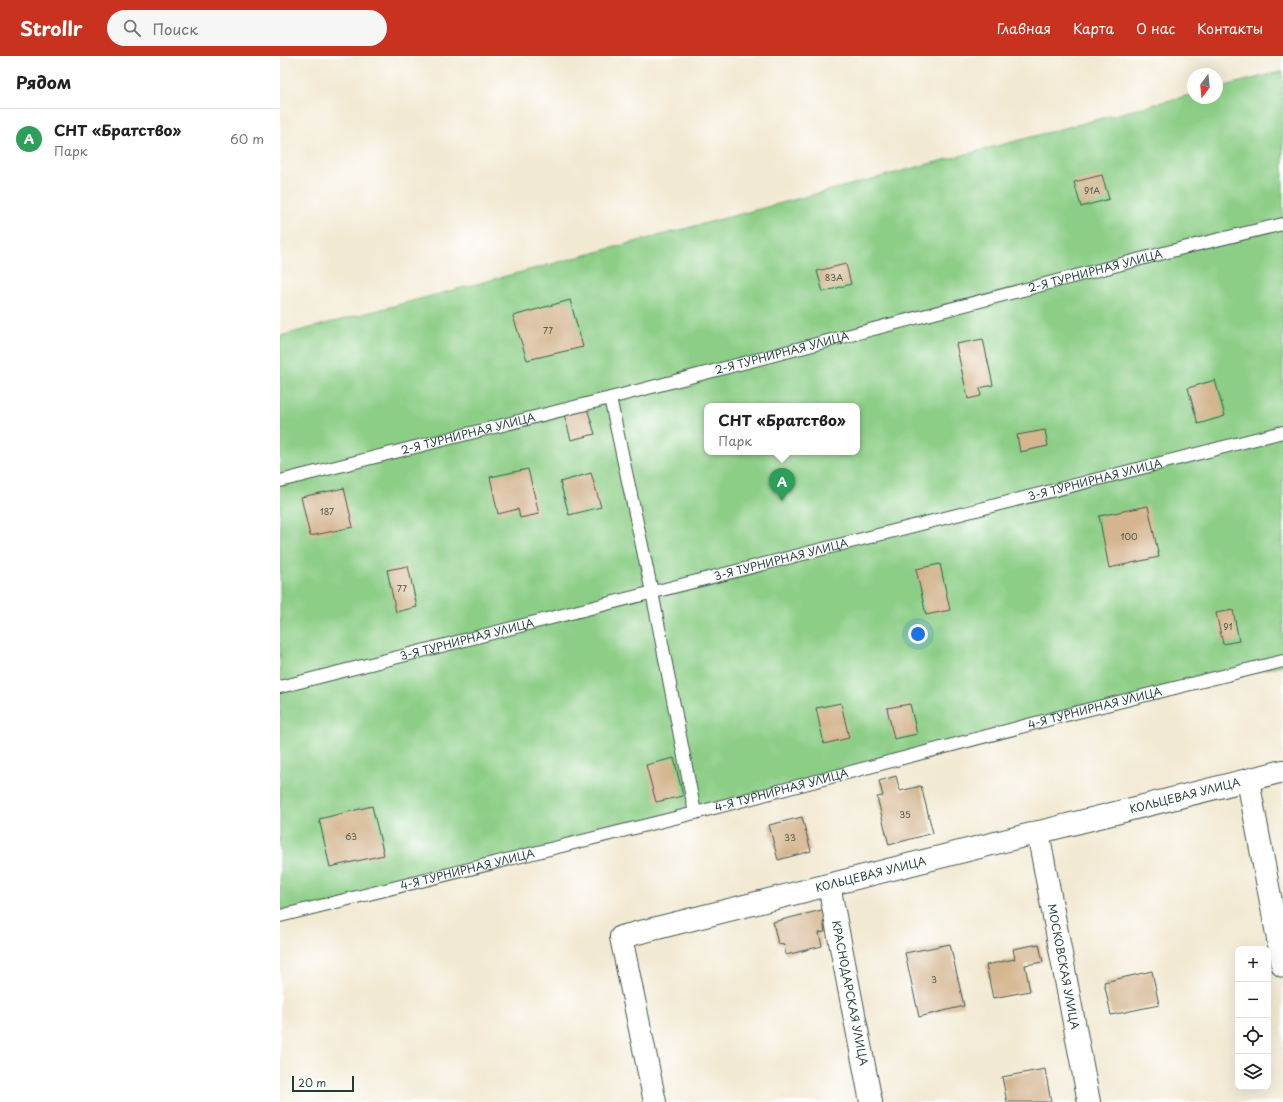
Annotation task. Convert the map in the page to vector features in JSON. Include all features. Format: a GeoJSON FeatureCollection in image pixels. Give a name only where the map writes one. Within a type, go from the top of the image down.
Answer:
{"type":"FeatureCollection","features":[{"type":"Feature","properties":{"kind":"street","name":"КОЛЬЦЕВАЯ УЛИЦА"},"geometry":{"type":"LineString","coordinates":[[655,1102],[621,937],[1283,771]]}},
{"type":"Feature","properties":{"kind":"street"},"geometry":{"type":"LineString","coordinates":[[1248,780],[1283,966]]}},
{"type":"Feature","properties":{"kind":"street","name":"МОСКОВСКАЯ УЛИЦА"},"geometry":{"type":"LineString","coordinates":[[1038,832],[1089,1102]]}},
{"type":"Feature","properties":{"kind":"street","name":"КРАСНОДАРСКАЯ УЛИЦА"},"geometry":{"type":"LineString","coordinates":[[829,885],[871,1102]]}},
{"type":"Feature","properties":{"kind":"lane","name":"2-Я ТУРНИРНАЯ УЛИЦА"},"geometry":{"type":"LineString","coordinates":[[280,481],[610,398],[1179,249],[1283,224]]}},
{"type":"Feature","properties":{"kind":"lane"},"geometry":{"type":"LineString","coordinates":[[610,398],[652,592],[695,812]]}},
{"type":"Feature","properties":{"kind":"lane","name":"3-Я ТУРНИРНАЯ УЛИЦА"},"geometry":{"type":"LineString","coordinates":[[280,687],[1283,432]]}},
{"type":"Feature","properties":{"kind":"lane","name":"4-Я ТУРНИРНАЯ УЛИЦА"},"geometry":{"type":"LineString","coordinates":[[280,916],[695,812],[1070,714],[1283,661]]}},
{"type":"Feature","properties":{"kind":"green space"},"geometry":{"type":"Polygon","coordinates":[[[1283,71],[1283,665],[280,918],[280,336],[1187,96],[1187,104],[1223,104],[1223,86],[1283,71]]]}},
{"type":"Feature","properties":{"kind":"building"},"geometry":{"type":"Polygon","coordinates":[[[1102,175],[1109,199],[1081,207],[1074,182],[1102,175]]]}},
{"type":"Feature","properties":{"kind":"building"},"geometry":{"type":"Polygon","coordinates":[[[846,264],[851,284],[823,292],[817,271],[846,264]]]}},
{"type":"Feature","properties":{"kind":"building"},"geometry":{"type":"Polygon","coordinates":[[[570,300],[583,347],[527,360],[513,316],[570,300]]]}},
{"type":"Feature","properties":{"kind":"building"},"geometry":{"type":"Polygon","coordinates":[[[983,339],[993,385],[980,388],[981,396],[968,399],[956,344],[983,339]]]}},
{"type":"Feature","properties":{"kind":"building"},"geometry":{"type":"Polygon","coordinates":[[[1215,380],[1225,416],[1198,424],[1188,388],[1215,380]]]}},
{"type":"Feature","properties":{"kind":"building"},"geometry":{"type":"Polygon","coordinates":[[[587,408],[595,434],[571,440],[564,414],[587,408]]]}},
{"type":"Feature","properties":{"kind":"building"},"geometry":{"type":"Polygon","coordinates":[[[1045,430],[1048,446],[1020,452],[1017,435],[1045,430]]]}},
{"type":"Feature","properties":{"kind":"building"},"geometry":{"type":"Polygon","coordinates":[[[528,469],[539,514],[520,518],[518,509],[498,514],[490,477],[528,469]]]}},
{"type":"Feature","properties":{"kind":"building"},"geometry":{"type":"Polygon","coordinates":[[[591,473],[601,507],[569,515],[560,482],[591,473]]]}},
{"type":"Feature","properties":{"kind":"building"},"geometry":{"type":"Polygon","coordinates":[[[344,488],[353,527],[310,536],[301,497],[344,488]]]}},
{"type":"Feature","properties":{"kind":"building"},"geometry":{"type":"Polygon","coordinates":[[[1148,506],[1159,557],[1109,568],[1099,516],[1148,506]]]}},
{"type":"Feature","properties":{"kind":"building"},"geometry":{"type":"Polygon","coordinates":[[[940,564],[950,610],[926,615],[916,569],[940,564]]]}},
{"type":"Feature","properties":{"kind":"building"},"geometry":{"type":"Polygon","coordinates":[[[408,566],[417,607],[396,612],[387,570],[408,566]]]}},
{"type":"Feature","properties":{"kind":"building"},"geometry":{"type":"Polygon","coordinates":[[[1233,610],[1239,641],[1223,644],[1216,613],[1233,610]]]}},
{"type":"Feature","properties":{"kind":"building"},"geometry":{"type":"Polygon","coordinates":[[[841,703],[849,738],[824,744],[816,708],[841,703]]]}},
{"type":"Feature","properties":{"kind":"building"},"geometry":{"type":"Polygon","coordinates":[[[910,704],[917,734],[894,739],[887,708],[910,704]]]}},
{"type":"Feature","properties":{"kind":"building"},"geometry":{"type":"Polygon","coordinates":[[[674,758],[683,796],[656,802],[646,765],[674,758]]]}},
{"type":"Feature","properties":{"kind":"building"},"geometry":{"type":"Polygon","coordinates":[[[896,776],[900,791],[921,786],[933,833],[889,845],[877,797],[883,796],[879,781],[896,776]]]}},
{"type":"Feature","properties":{"kind":"building"},"geometry":{"type":"Polygon","coordinates":[[[372,806],[384,855],[330,867],[319,819],[372,806]]]}},
{"type":"Feature","properties":{"kind":"building"},"geometry":{"type":"Polygon","coordinates":[[[802,817],[811,851],[778,860],[769,825],[802,817]]]}},
{"type":"Feature","properties":{"kind":"building"},"geometry":{"type":"Polygon","coordinates":[[[830,908],[832,920],[823,922],[825,932],[819,933],[822,946],[786,955],[784,945],[778,944],[773,922],[830,908]]]}},
{"type":"Feature","properties":{"kind":"building"},"geometry":{"type":"Polygon","coordinates":[[[950,944],[964,1006],[919,1017],[905,953],[950,944]]]}},
{"type":"Feature","properties":{"kind":"building"},"geometry":{"type":"Polygon","coordinates":[[[1039,944],[1043,962],[1025,965],[1030,991],[993,998],[986,965],[1015,959],[1013,949],[1039,944]]]}},
{"type":"Feature","properties":{"kind":"building"},"geometry":{"type":"Polygon","coordinates":[[[1152,971],[1159,1005],[1111,1015],[1104,982],[1152,971]]]}},
{"type":"Feature","properties":{"kind":"building"},"geometry":{"type":"Polygon","coordinates":[[[1045,1069],[1051,1102],[1007,1102],[1002,1077],[1045,1069]]]}},
{"type":"Feature","properties":{"kind":"place","name":"СНТ «Братство»"},"geometry":{"type":"Point","coordinates":[782,501]}}]}
